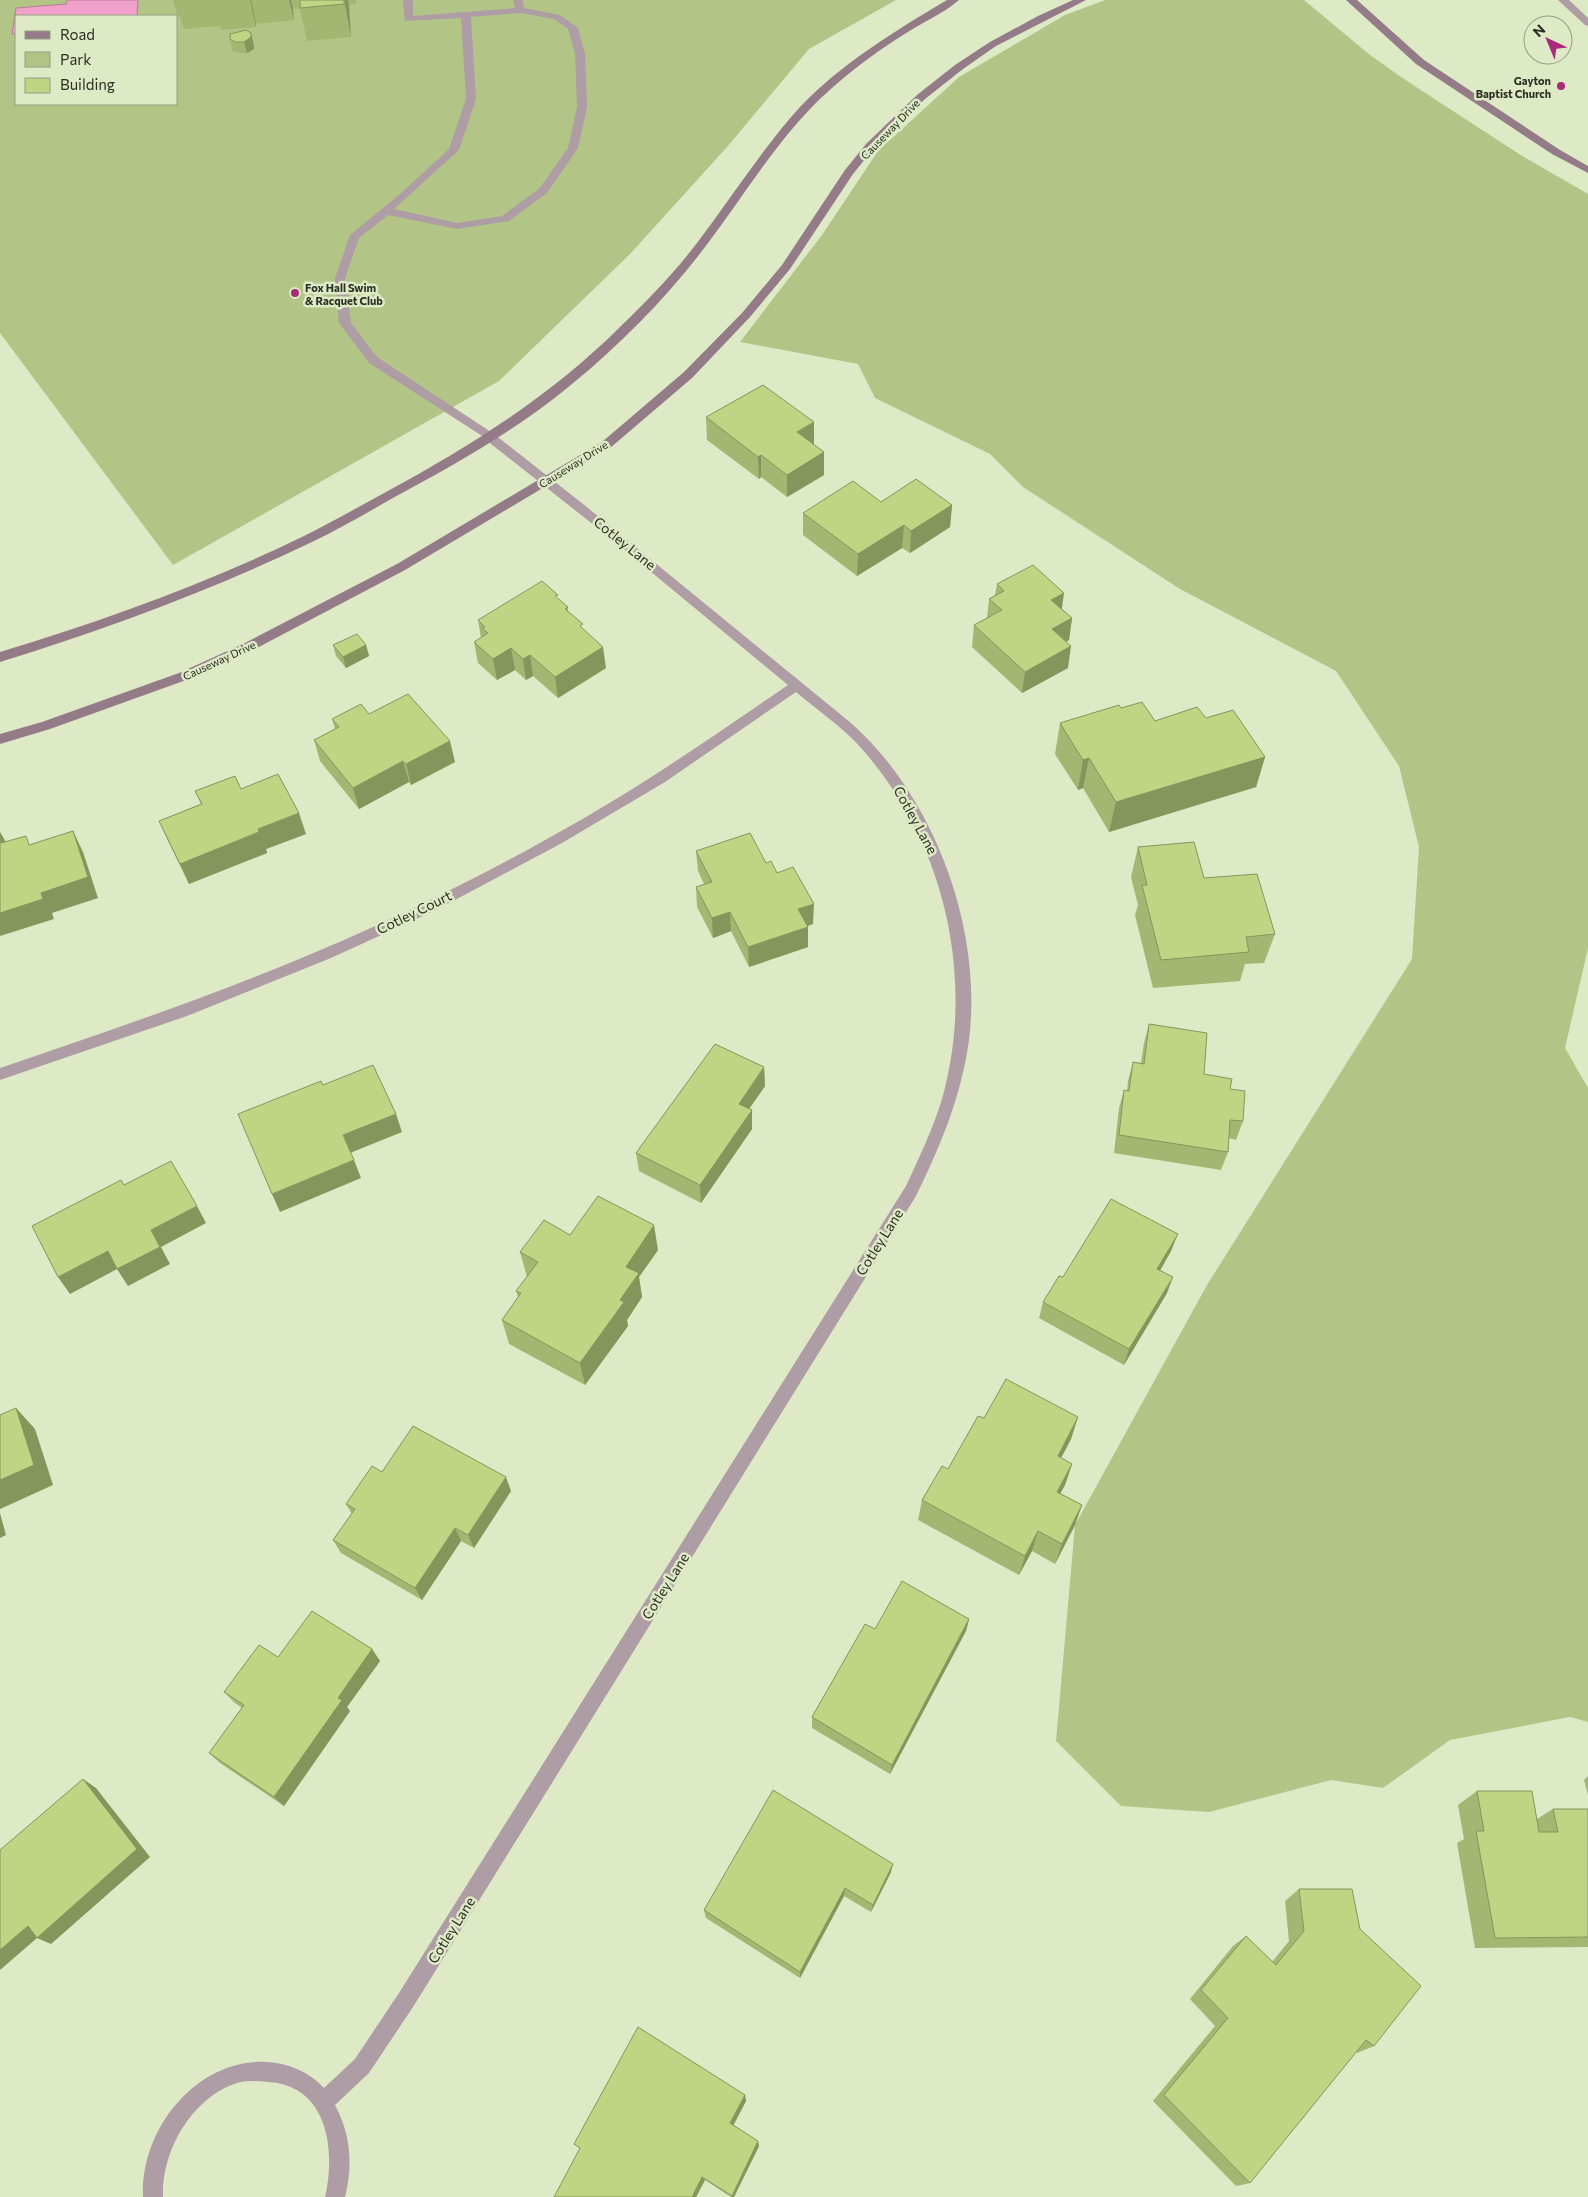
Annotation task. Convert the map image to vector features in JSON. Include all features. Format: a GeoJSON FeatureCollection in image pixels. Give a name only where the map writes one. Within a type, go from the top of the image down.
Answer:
{"type":"FeatureCollection","features":[{"type":"Feature","properties":{"kind":"street"},"geometry":{"type":"LineString","coordinates":[[386,211],[457,226],[505,219],[544,191],[573,148],[582,108],[580,54],[574,28],[557,17],[519,5],[466,16],[408,19],[408,0]]}},
{"type":"Feature","properties":{"kind":"street"},"geometry":{"type":"LineString","coordinates":[[0,657],[146,609],[247,567],[313,536],[452,461],[518,419],[570,380],[616,339],[702,244],[766,153],[807,106],[847,70],[900,31],[954,0]]}},
{"type":"Feature","properties":{"kind":"street","name":"Causeway Drive"},"geometry":{"type":"LineString","coordinates":[[0,739],[45,726],[184,676],[250,646],[401,567],[606,446],[688,375],[746,315],[786,267],[870,146],[921,97],[959,67],[993,44],[1042,18],[1082,0]]}},
{"type":"Feature","properties":{"kind":"street"},"geometry":{"type":"LineString","coordinates":[[1351,0],[1420,62],[1556,152],[1588,170]]}},
{"type":"Feature","properties":{"kind":"street"},"geometry":{"type":"LineString","coordinates":[[1564,0],[1588,23]]}},
{"type":"Feature","properties":{"kind":"street","name":"Cotley Lane"},"geometry":{"type":"LineString","coordinates":[[323,2103],[362,2066],[406,2000],[911,1191],[939,1132],[951,1096],[962,1042],[964,973],[951,899],[934,848],[905,795],[872,752],[856,735],[797,685],[547,481],[490,437],[373,360],[345,323],[340,278],[354,237],[454,150],[471,99],[466,16]]}},
{"type":"Feature","properties":{"kind":"street","name":"Cotley Court"},"geometry":{"type":"LineString","coordinates":[[0,1074],[182,1012],[326,954],[433,905],[557,839],[642,788],[797,685]]}},
{"type":"Feature","properties":{"kind":"street"},"geometry":{"type":"LineString","coordinates":[[153,2197],[158,2155],[173,2125],[194,2099],[220,2080],[249,2071],[278,2072],[303,2083],[323,2103],[337,2129],[341,2161],[336,2197]]}},
{"type":"Feature","properties":{"kind":"green space","name":"Fox Hall Swim & Racquet Club"},"geometry":{"type":"Polygon","coordinates":[[[0,0],[896,0],[809,49],[727,147],[630,254],[499,381],[173,565],[0,333],[0,0]]]}},
{"type":"Feature","properties":{"kind":"green space"},"geometry":{"type":"Polygon","coordinates":[[[1105,0],[1304,0],[1370,55],[1404,79],[1519,154],[1588,194],[1588,948],[1565,1048],[1588,1088],[1588,1722],[1570,1717],[1450,1740],[1383,1788],[1331,1780],[1209,1812],[1121,1806],[1056,1741],[1075,1525],[1207,1285],[1412,959],[1419,847],[1399,766],[1336,671],[1180,589],[1023,487],[990,454],[875,398],[858,364],[740,342],[822,235],[878,151],[959,77],[1065,15],[1105,0]]]}},
{"type":"Feature","properties":{"kind":"shaded area"},"geometry":{"type":"Polygon","coordinates":[[[67,0],[138,0],[137,15],[15,15],[15,34],[12,34],[16,8],[66,4],[67,0]]]}},
{"type":"Feature","properties":{"kind":"building"},"geometry":{"type":"Polygon","coordinates":[[[300,0],[344,0],[344,4],[300,8],[300,0]]]}},
{"type":"Feature","properties":{"kind":"building"},"geometry":{"type":"Polygon","coordinates":[[[246,30],[251,33],[251,37],[244,42],[235,42],[230,39],[230,34],[246,30]]]}},
{"type":"Feature","properties":{"kind":"building"},"geometry":{"type":"Polygon","coordinates":[[[763,385],[814,422],[797,432],[824,452],[787,475],[761,455],[758,457],[706,417],[763,385]]]}},
{"type":"Feature","properties":{"kind":"building"},"geometry":{"type":"Polygon","coordinates":[[[916,479],[952,505],[911,531],[904,525],[858,554],[803,513],[853,481],[881,502],[916,479]]]}},
{"type":"Feature","properties":{"kind":"building"},"geometry":{"type":"Polygon","coordinates":[[[1033,565],[1064,593],[1051,600],[1072,618],[1052,629],[1071,646],[1025,672],[974,625],[1002,610],[989,599],[1004,591],[997,584],[1033,565]]]}},
{"type":"Feature","properties":{"kind":"building"},"geometry":{"type":"Polygon","coordinates":[[[542,581],[568,607],[565,609],[583,624],[580,626],[603,647],[555,677],[530,655],[523,659],[511,648],[493,659],[474,642],[488,633],[482,628],[485,627],[478,620],[542,581]]]}},
{"type":"Feature","properties":{"kind":"building"},"geometry":{"type":"Polygon","coordinates":[[[357,634],[366,645],[343,657],[333,645],[357,634]]]}},
{"type":"Feature","properties":{"kind":"building"},"geometry":{"type":"Polygon","coordinates":[[[408,694],[450,741],[406,764],[403,761],[353,788],[314,740],[339,727],[332,719],[361,704],[369,714],[408,694]]]}},
{"type":"Feature","properties":{"kind":"building"},"geometry":{"type":"Polygon","coordinates":[[[1142,702],[1155,721],[1197,707],[1206,718],[1233,710],[1265,757],[1116,802],[1089,758],[1083,760],[1060,723],[1119,705],[1121,708],[1142,702]]]}},
{"type":"Feature","properties":{"kind":"building"},"geometry":{"type":"Polygon","coordinates":[[[278,774],[299,813],[258,829],[259,832],[180,864],[159,821],[202,804],[195,791],[235,776],[241,789],[278,774]]]}},
{"type":"Feature","properties":{"kind":"building"},"geometry":{"type":"Polygon","coordinates":[[[73,831],[88,877],[41,893],[43,899],[0,913],[0,839],[1,843],[26,836],[29,845],[73,831]]]}},
{"type":"Feature","properties":{"kind":"building"},"geometry":{"type":"Polygon","coordinates":[[[750,833],[766,863],[771,861],[777,873],[793,867],[814,904],[798,909],[808,927],[748,947],[730,912],[712,918],[696,887],[712,882],[696,851],[750,833]]]}},
{"type":"Feature","properties":{"kind":"building"},"geometry":{"type":"Polygon","coordinates":[[[1194,842],[1204,878],[1257,874],[1275,934],[1246,937],[1249,952],[1161,960],[1142,885],[1147,885],[1138,847],[1194,842]]]}},
{"type":"Feature","properties":{"kind":"building"},"geometry":{"type":"Polygon","coordinates":[[[1149,1024],[1207,1033],[1204,1074],[1232,1079],[1230,1089],[1245,1091],[1243,1121],[1230,1120],[1228,1152],[1119,1135],[1124,1090],[1129,1091],[1133,1062],[1144,1064],[1149,1024]]]}},
{"type":"Feature","properties":{"kind":"building"},"geometry":{"type":"Polygon","coordinates":[[[715,1044],[764,1067],[739,1104],[752,1110],[700,1185],[636,1153],[715,1044]]]}},
{"type":"Feature","properties":{"kind":"building"},"geometry":{"type":"Polygon","coordinates":[[[373,1065],[396,1114],[343,1135],[354,1160],[272,1194],[238,1114],[321,1081],[323,1085],[373,1065]]]}},
{"type":"Feature","properties":{"kind":"building"},"geometry":{"type":"Polygon","coordinates":[[[171,1161],[197,1206],[151,1230],[160,1247],[117,1269],[108,1251],[58,1277],[32,1226],[121,1180],[124,1185],[171,1161]]]}},
{"type":"Feature","properties":{"kind":"building"},"geometry":{"type":"Polygon","coordinates":[[[598,1196],[654,1225],[626,1267],[639,1273],[620,1300],[624,1302],[580,1363],[502,1320],[521,1293],[516,1291],[538,1262],[520,1252],[544,1220],[570,1235],[598,1196]]]}},
{"type":"Feature","properties":{"kind":"building"},"geometry":{"type":"Polygon","coordinates":[[[1111,1199],[1178,1234],[1157,1269],[1173,1277],[1129,1349],[1043,1302],[1059,1276],[1063,1277],[1111,1199]]]}},
{"type":"Feature","properties":{"kind":"building"},"geometry":{"type":"Polygon","coordinates":[[[1006,1379],[1078,1417],[1058,1456],[1072,1464],[1057,1492],[1082,1505],[1062,1544],[1038,1531],[1025,1556],[922,1500],[942,1466],[948,1469],[978,1416],[984,1418],[1006,1379]]]}},
{"type":"Feature","properties":{"kind":"building"},"geometry":{"type":"Polygon","coordinates":[[[16,1408],[34,1465],[0,1480],[0,1415],[16,1408]]]}},
{"type":"Feature","properties":{"kind":"building"},"geometry":{"type":"Polygon","coordinates":[[[413,1426],[506,1477],[468,1535],[455,1528],[415,1588],[333,1540],[355,1509],[346,1504],[372,1466],[382,1472],[413,1426]]]}},
{"type":"Feature","properties":{"kind":"building"},"geometry":{"type":"Polygon","coordinates":[[[902,1581],[969,1619],[892,1765],[812,1717],[865,1624],[875,1629],[902,1581]]]}},
{"type":"Feature","properties":{"kind":"building"},"geometry":{"type":"Polygon","coordinates":[[[312,1611],[372,1649],[338,1698],[342,1700],[274,1797],[209,1753],[244,1705],[224,1692],[259,1645],[278,1657],[312,1611]]]}},
{"type":"Feature","properties":{"kind":"building"},"geometry":{"type":"Polygon","coordinates":[[[83,1779],[137,1849],[37,1938],[28,1926],[0,1950],[0,1850],[83,1779]]]}},
{"type":"Feature","properties":{"kind":"building"},"geometry":{"type":"Polygon","coordinates":[[[773,1790],[893,1864],[873,1905],[845,1888],[800,1972],[704,1910],[773,1790]]]}},
{"type":"Feature","properties":{"kind":"building"},"geometry":{"type":"Polygon","coordinates":[[[1477,1791],[1532,1791],[1539,1832],[1558,1832],[1553,1809],[1588,1809],[1588,1937],[1495,1938],[1476,1831],[1484,1831],[1477,1791]]]}},
{"type":"Feature","properties":{"kind":"building"},"geometry":{"type":"Polygon","coordinates":[[[1299,1889],[1352,1889],[1360,1929],[1421,1986],[1374,2046],[1366,2040],[1250,2183],[1164,2095],[1228,2018],[1201,1990],[1246,1936],[1276,1965],[1304,1931],[1299,1889]]]}},
{"type":"Feature","properties":{"kind":"building"},"geometry":{"type":"Polygon","coordinates":[[[638,2027],[745,2095],[730,2123],[758,2141],[732,2196],[702,2177],[692,2197],[554,2197],[580,2148],[574,2144],[638,2027]]]}},
{"type":"Feature","properties":{"kind":"place","name":"Gayton Baptist Church"},"geometry":{"type":"Point","coordinates":[1561,86]}},
{"type":"Feature","properties":{"kind":"place","name":"Fox Hall Swim & Racquet Club"},"geometry":{"type":"Point","coordinates":[295,293]}}]}
